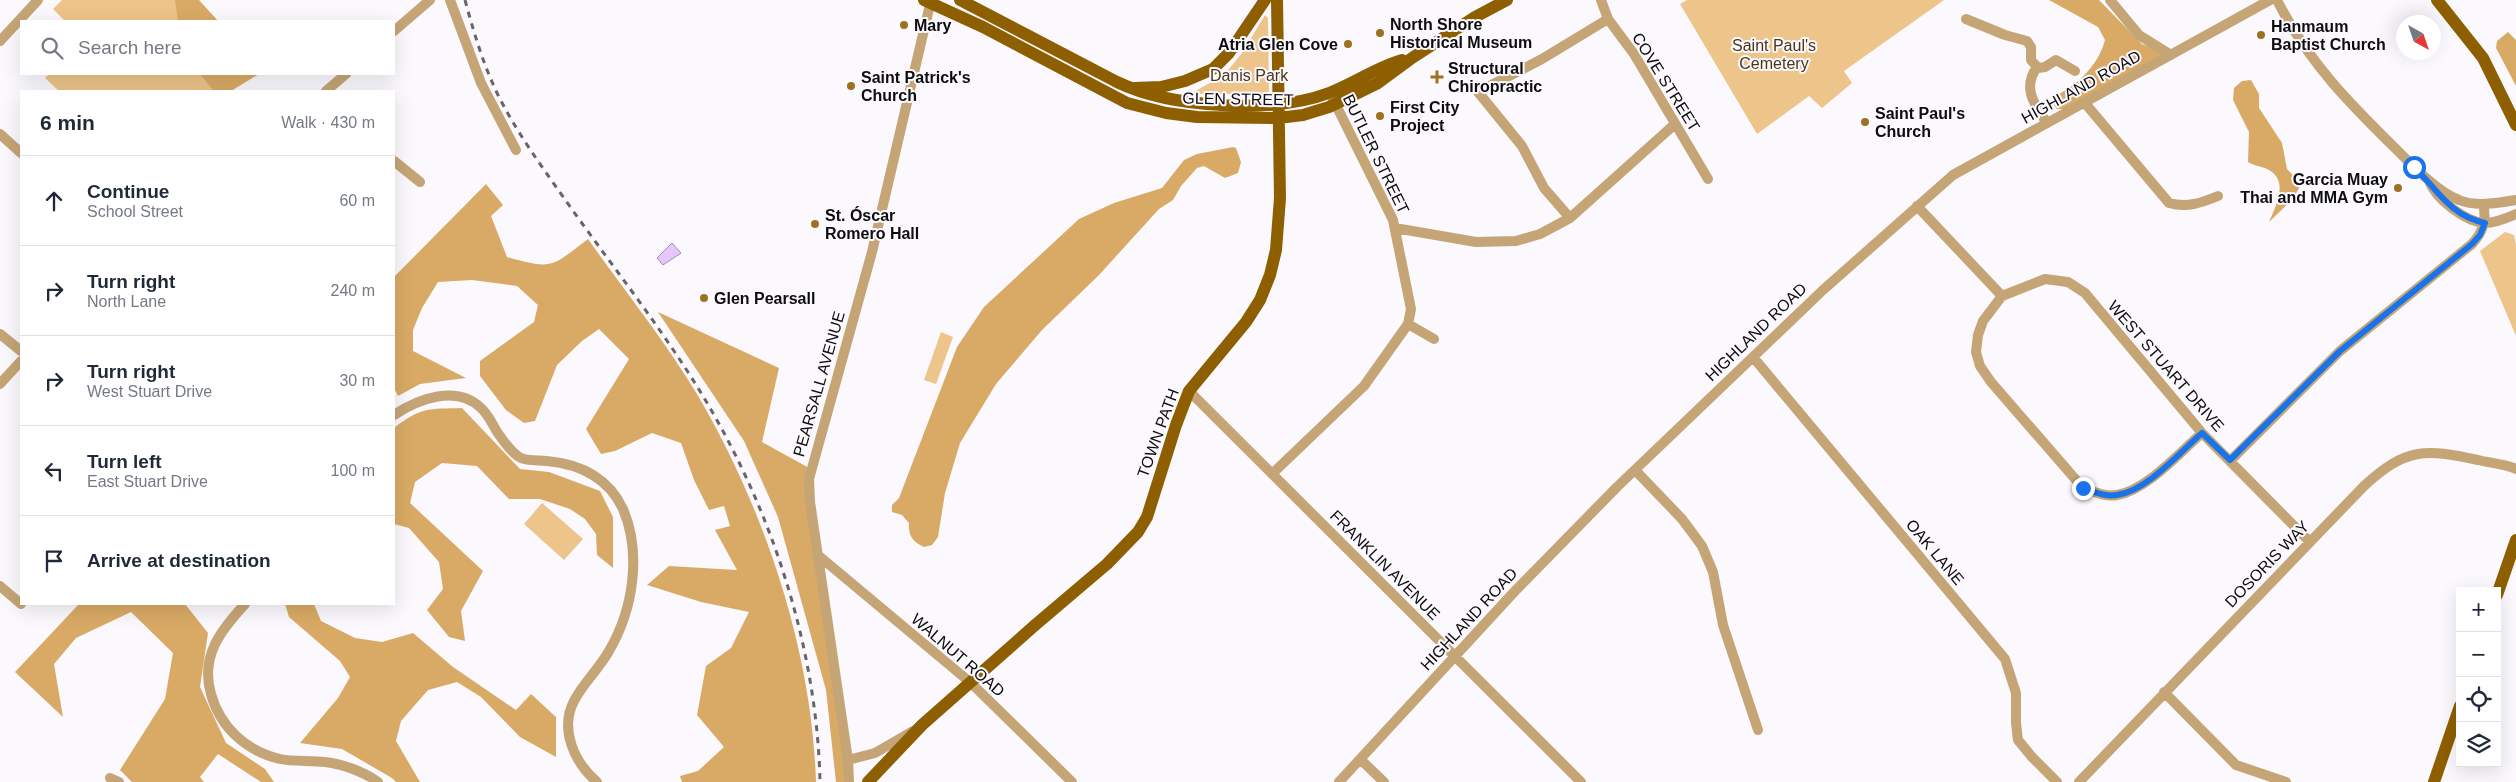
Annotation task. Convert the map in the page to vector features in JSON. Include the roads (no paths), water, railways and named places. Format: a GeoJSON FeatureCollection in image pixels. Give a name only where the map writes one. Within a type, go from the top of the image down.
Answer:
{"type":"FeatureCollection","features":[{"type":"Feature","properties":{"kind":"main road","name":"GLEN STREET"},"geometry":{"type":"LineString","coordinates":[[960,0],[1131,89],[1167,100],[1303,116],[1336,105],[1378,83],[1412,58],[1475,17],[1507,0]]}},
{"type":"Feature","properties":{"kind":"main road"},"geometry":{"type":"LineString","coordinates":[[1131,89],[1185,82],[1213,69],[1229,53],[1266,0]]}},
{"type":"Feature","properties":{"kind":"main road","name":"TOWN PATH"},"geometry":{"type":"LineString","coordinates":[[868,782],[922,725],[1107,564],[1138,532],[1147,517],[1176,425],[1189,391],[1246,322],[1260,300],[1270,275],[1276,250],[1280,198],[1277,0]]}},
{"type":"Feature","properties":{"kind":"main road"},"geometry":{"type":"LineString","coordinates":[[2437,0],[2483,58],[2516,125]]}},
{"type":"Feature","properties":{"kind":"main road","name":"GLEN STREET"},"geometry":{"type":"LineString","coordinates":[[929,1],[983,27],[1127,103],[1157,111],[1197,117],[1278,112],[1330,93],[1398,61],[1412,58]]}},
{"type":"Feature","properties":{"kind":"main road"},"geometry":{"type":"LineString","coordinates":[[1078,78],[1085,65]]}},
{"type":"Feature","properties":{"kind":"main road"},"geometry":{"type":"LineString","coordinates":[[1157,111],[1185,82]]}},
{"type":"Feature","properties":{"kind":"main road"},"geometry":{"type":"LineString","coordinates":[[2500,587],[2516,540]]}},
{"type":"Feature","properties":{"kind":"main road"},"geometry":{"type":"LineString","coordinates":[[2434,782],[2456,718]]}},
{"type":"Feature","properties":{"kind":"street"},"geometry":{"type":"LineString","coordinates":[[0,41],[38,0]]}},
{"type":"Feature","properties":{"kind":"street"},"geometry":{"type":"LineString","coordinates":[[395,31],[430,0]]}},
{"type":"Feature","properties":{"kind":"street"},"geometry":{"type":"LineString","coordinates":[[450,0],[481,83],[516,150]]}},
{"type":"Feature","properties":{"kind":"street","name":"COVE STREET"},"geometry":{"type":"LineString","coordinates":[[1600,0],[1608,19],[1634,54],[1708,179]]}},
{"type":"Feature","properties":{"kind":"street"},"geometry":{"type":"LineString","coordinates":[[2110,0],[2139,35],[2171,55]]}},
{"type":"Feature","properties":{"kind":"street","name":"HIGHLAND ROAD"},"geometry":{"type":"LineString","coordinates":[[1339,782],[1518,588],[1635,470],[1823,290],[1917,206],[1964,168],[2270,0]]}},
{"type":"Feature","properties":{"kind":"street"},"geometry":{"type":"LineString","coordinates":[[2277,0],[2300,41],[2332,85],[2429,181],[2462,201],[2483,204],[2516,200]]}},
{"type":"Feature","properties":{"kind":"street","name":"PEARSALL AVENUE"},"geometry":{"type":"LineString","coordinates":[[849,782],[848,760],[832,662],[819,556],[810,502],[810,470],[872,252],[929,1]]}},
{"type":"Feature","properties":{"kind":"street"},"geometry":{"type":"LineString","coordinates":[[1966,18],[2002,34],[2027,41],[2031,47],[2031,60],[2037,67],[2043,68],[2056,60],[2075,71]]}},
{"type":"Feature","properties":{"kind":"street"},"geometry":{"type":"LineString","coordinates":[[1570,218],[1540,181],[1522,146],[1478,92],[1542,59],[1608,19]]}},
{"type":"Feature","properties":{"kind":"street"},"geometry":{"type":"LineString","coordinates":[[2037,67],[2031,76],[2030,94],[2035,106],[2047,123]]}},
{"type":"Feature","properties":{"kind":"street"},"geometry":{"type":"LineString","coordinates":[[327,90],[345,75]]}},
{"type":"Feature","properties":{"kind":"street","name":"BUTLER STREET"},"geometry":{"type":"LineString","coordinates":[[1330,93],[1395,228],[1410,301],[1408,324]]}},
{"type":"Feature","properties":{"kind":"street"},"geometry":{"type":"LineString","coordinates":[[2084,102],[2169,203],[2182,207],[2190,206],[2218,196]]}},
{"type":"Feature","properties":{"kind":"street"},"geometry":{"type":"LineString","coordinates":[[1395,228],[1476,242],[1516,241],[1540,234],[1570,218],[1675,124]]}},
{"type":"Feature","properties":{"kind":"street"},"geometry":{"type":"LineString","coordinates":[[0,134],[20,152]]}},
{"type":"Feature","properties":{"kind":"street"},"geometry":{"type":"LineString","coordinates":[[395,162],[420,182]]}},
{"type":"Feature","properties":{"kind":"street"},"geometry":{"type":"LineString","coordinates":[[2429,181],[2433,190],[2447,203],[2464,215],[2485,223],[2505,219],[2516,214]]}},
{"type":"Feature","properties":{"kind":"street"},"geometry":{"type":"LineString","coordinates":[[2230,460],[2340,351],[2472,244],[2480,235],[2485,223],[2483,204]]}},
{"type":"Feature","properties":{"kind":"street"},"geometry":{"type":"LineString","coordinates":[[1917,206],[2002,296],[1983,321],[1978,335],[1976,352],[1980,366],[1991,382],[2083,488],[2102,495],[2130,492],[2150,479],[2202,433]]}},
{"type":"Feature","properties":{"kind":"street","name":"WEST STUART DRIVE"},"geometry":{"type":"LineString","coordinates":[[2002,296],[2044,279],[2068,282],[2085,293],[2202,433],[2310,542]]}},
{"type":"Feature","properties":{"kind":"street"},"geometry":{"type":"LineString","coordinates":[[1272,474],[1364,386],[1408,324],[1434,339]]}},
{"type":"Feature","properties":{"kind":"street"},"geometry":{"type":"LineString","coordinates":[[0,334],[20,350]]}},
{"type":"Feature","properties":{"kind":"street","name":"OAK LANE"},"geometry":{"type":"LineString","coordinates":[[1753,357],[2004,659],[2016,693],[2018,740],[2057,782]]}},
{"type":"Feature","properties":{"kind":"street"},"geometry":{"type":"LineString","coordinates":[[0,384],[20,363]]}},
{"type":"Feature","properties":{"kind":"street","name":"FRANKLIN AVENUE"},"geometry":{"type":"LineString","coordinates":[[1189,391],[1581,782]]}},
{"type":"Feature","properties":{"kind":"street"},"geometry":{"type":"LineString","coordinates":[[395,414],[413,404],[440,396],[449,395],[467,399],[481,407],[500,437],[521,458],[568,463],[581,467],[603,482],[615,495],[623,509],[629,530],[633,581],[626,613],[608,653],[573,702],[568,727],[571,744],[580,765],[597,782]]}},
{"type":"Feature","properties":{"kind":"street","name":"DOSORIS WAY"},"geometry":{"type":"LineString","coordinates":[[2079,782],[2164,692],[2379,473],[2403,458],[2435,452],[2516,469]]}},
{"type":"Feature","properties":{"kind":"street"},"geometry":{"type":"LineString","coordinates":[[1635,470],[1682,519],[1702,546],[1713,572],[1722,625],[1758,730]]}},
{"type":"Feature","properties":{"kind":"street","name":"WALNUT ROAD"},"geometry":{"type":"LineString","coordinates":[[819,556],[971,683],[1072,782]]}},
{"type":"Feature","properties":{"kind":"street"},"geometry":{"type":"LineString","coordinates":[[0,586],[20,602]]}},
{"type":"Feature","properties":{"kind":"street"},"geometry":{"type":"LineString","coordinates":[[244,605],[223,628],[211,651],[210,688],[215,709],[227,727],[256,750],[280,759],[326,762],[344,766],[378,782]]}},
{"type":"Feature","properties":{"kind":"street"},"geometry":{"type":"LineString","coordinates":[[2164,692],[2236,765],[2262,778],[2286,782]]}},
{"type":"Feature","properties":{"kind":"street"},"geometry":{"type":"LineString","coordinates":[[848,760],[876,752],[922,725]]}},
{"type":"Feature","properties":{"kind":"street"},"geometry":{"type":"LineString","coordinates":[[1360,759],[1384,782]]}},
{"type":"Feature","properties":{"kind":"railway"},"geometry":{"type":"LineString","coordinates":[[465,0],[488,72],[512,120],[576,216],[648,313],[682,363],[724,433],[747,479],[785,577],[799,628],[810,679],[817,730],[820,782]]}},
{"type":"Feature","properties":{"kind":"place","name":"Mary"},"geometry":{"type":"Point","coordinates":[904,25]}},
{"type":"Feature","properties":{"kind":"place","name":"North Shore Historical Museum"},"geometry":{"type":"Point","coordinates":[1380,33]}},
{"type":"Feature","properties":{"kind":"place","name":"Hanmaum Baptist Church"},"geometry":{"type":"Point","coordinates":[2261,35]}},
{"type":"Feature","properties":{"kind":"place","name":"Atria Glen Cove"},"geometry":{"type":"Point","coordinates":[1348,44]}},
{"type":"Feature","properties":{"kind":"place","name":"Structural Chiropractic"},"geometry":{"type":"Point","coordinates":[1437,77]}},
{"type":"Feature","properties":{"kind":"place","name":"Saint Patrick's Church"},"geometry":{"type":"Point","coordinates":[851,86]}},
{"type":"Feature","properties":{"kind":"place","name":"First City Project"},"geometry":{"type":"Point","coordinates":[1380,116]}},
{"type":"Feature","properties":{"kind":"place","name":"Saint Paul's Church"},"geometry":{"type":"Point","coordinates":[1865,122]}},
{"type":"Feature","properties":{"kind":"place","name":"Garcia Muay Thai and MMA Gym"},"geometry":{"type":"Point","coordinates":[2398,188]}},
{"type":"Feature","properties":{"kind":"place","name":"St. Óscar Romero Hall"},"geometry":{"type":"Point","coordinates":[815,224]}},
{"type":"Feature","properties":{"kind":"place","name":"Glen Pearsall"},"geometry":{"type":"Point","coordinates":[704,298]}},
{"type":"Feature","properties":{"kind":"park label","name":"Saint Paul's Cemetery"},"geometry":{"type":"Point","coordinates":[1774,54]}},
{"type":"Feature","properties":{"kind":"park label","name":"Danis Park"},"geometry":{"type":"Point","coordinates":[1249,75]}}]}
